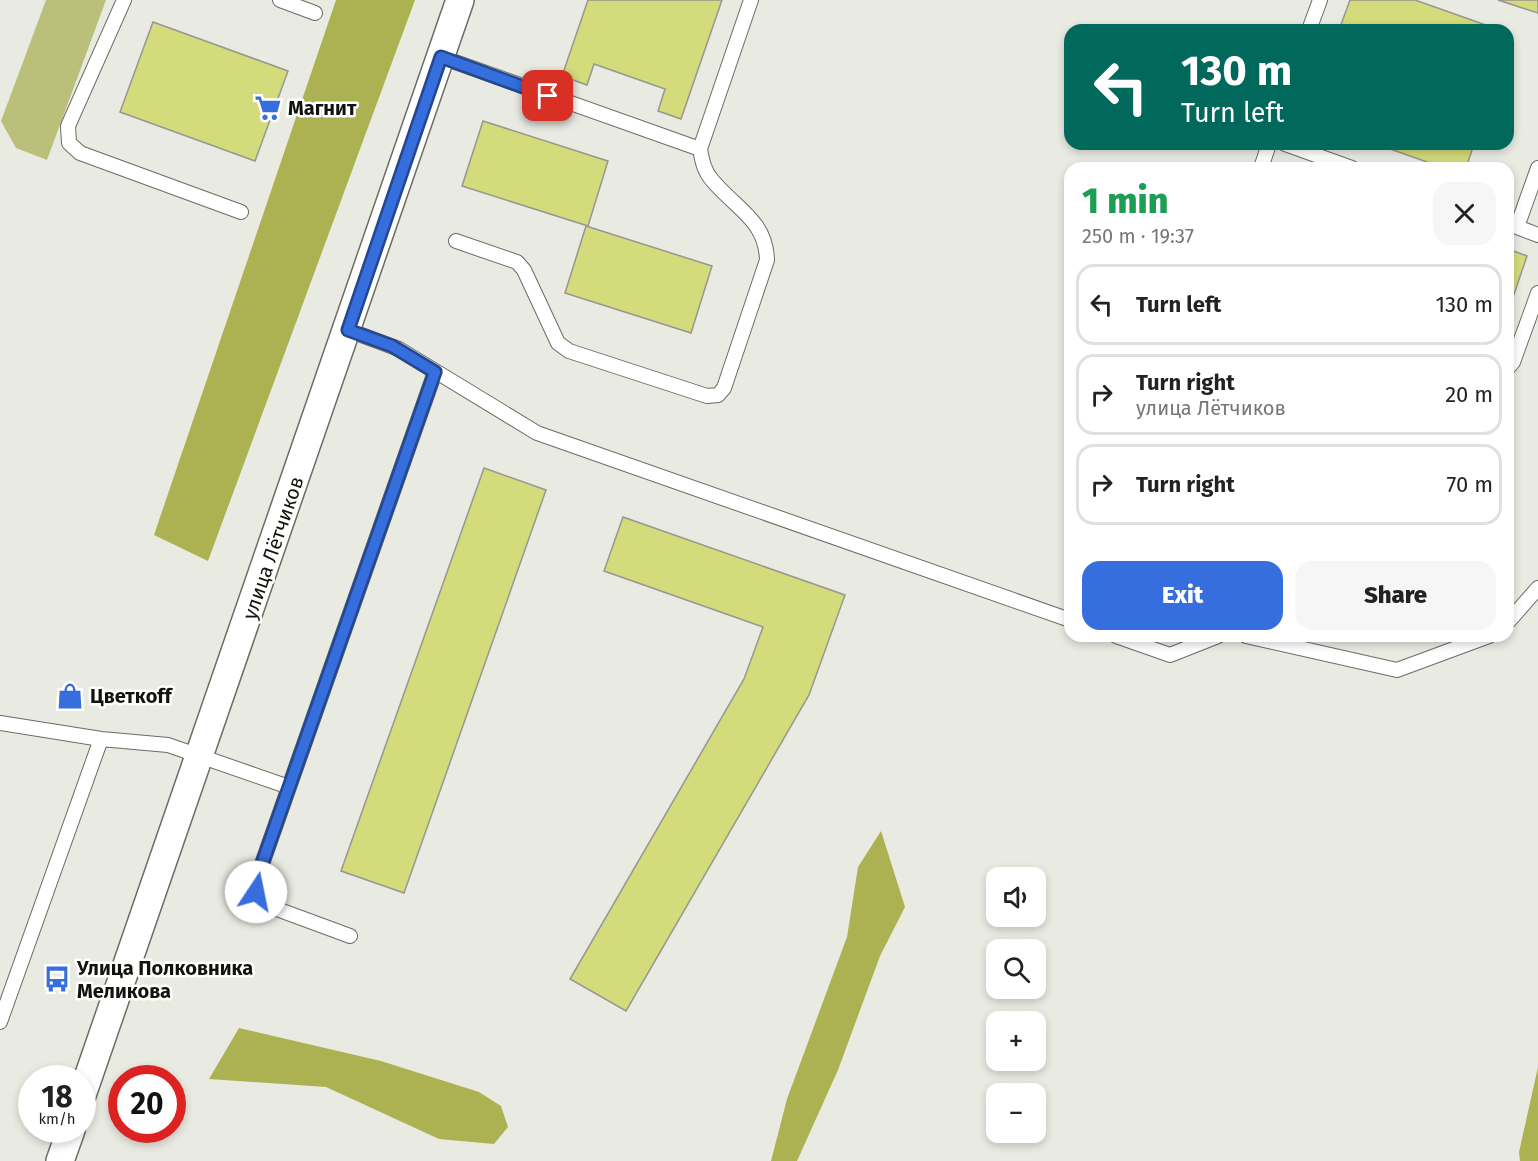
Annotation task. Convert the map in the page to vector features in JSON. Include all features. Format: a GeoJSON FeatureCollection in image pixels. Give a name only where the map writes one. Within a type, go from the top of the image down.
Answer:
{"type":"FeatureCollection","features":[{"type":"Feature","properties":{"kind":"street","name":"улица Лётчиков"},"geometry":{"type":"LineString","coordinates":[[92,1065],[460,0]]}},
{"type":"Feature","properties":{"kind":"street"},"geometry":{"type":"LineString","coordinates":[[60,1161],[66,1143]]}},
{"type":"Feature","properties":{"kind":"lane"},"geometry":{"type":"LineString","coordinates":[[124,0],[68,126],[69,143],[80,153],[241,212]]}},
{"type":"Feature","properties":{"kind":"lane"},"geometry":{"type":"LineString","coordinates":[[280,0],[310,7]]}},
{"type":"Feature","properties":{"kind":"lane"},"geometry":{"type":"LineString","coordinates":[[456,241],[517,262],[524,270],[558,343],[568,351],[707,396],[718,395],[724,388],[767,260],[766,245],[760,230],[711,179],[704,168],[700,149],[751,0]]}},
{"type":"Feature","properties":{"kind":"lane"},"geometry":{"type":"LineString","coordinates":[[1311,24],[1320,0]]}},
{"type":"Feature","properties":{"kind":"lane"},"geometry":{"type":"LineString","coordinates":[[441,57],[700,149]]}},
{"type":"Feature","properties":{"kind":"lane"},"geometry":{"type":"LineString","coordinates":[[1302,150],[1335,162]]}},
{"type":"Feature","properties":{"kind":"lane"},"geometry":{"type":"LineString","coordinates":[[1514,221],[1538,168]]}},
{"type":"Feature","properties":{"kind":"lane"},"geometry":{"type":"LineString","coordinates":[[1514,226],[1538,235]]}},
{"type":"Feature","properties":{"kind":"lane"},"geometry":{"type":"LineString","coordinates":[[1514,359],[1538,293]]}},
{"type":"Feature","properties":{"kind":"lane"},"geometry":{"type":"LineString","coordinates":[[348,330],[392,346],[537,433],[1064,618]]}},
{"type":"Feature","properties":{"kind":"lane"},"geometry":{"type":"LineString","coordinates":[[350,936],[266,905],[256,892],[256,881],[435,372]]}},
{"type":"Feature","properties":{"kind":"lane"},"geometry":{"type":"LineString","coordinates":[[1514,615],[1538,588]]}},
{"type":"Feature","properties":{"kind":"lane"},"geometry":{"type":"LineString","coordinates":[[1133,642],[1170,655],[1203,642]]}},
{"type":"Feature","properties":{"kind":"lane"},"geometry":{"type":"LineString","coordinates":[[1273,642],[1397,670],[1473,642]]}},
{"type":"Feature","properties":{"kind":"lane"},"geometry":{"type":"LineString","coordinates":[[0,723],[101,739],[160,743],[289,787]]}},
{"type":"Feature","properties":{"kind":"lane"},"geometry":{"type":"LineString","coordinates":[[0,1022],[101,739]]}},
{"type":"Feature","properties":{"kind":"green space"},"geometry":{"type":"Polygon","coordinates":[[[46,0],[106,0],[47,160],[16,148],[1,121],[46,0]]]}},
{"type":"Feature","properties":{"kind":"green space"},"geometry":{"type":"Polygon","coordinates":[[[336,0],[415,0],[208,561],[154,535],[336,0]]]}},
{"type":"Feature","properties":{"kind":"green space"},"geometry":{"type":"Polygon","coordinates":[[[881,831],[905,907],[880,956],[838,1070],[797,1161],[771,1161],[787,1099],[847,937],[858,867],[881,831]]]}},
{"type":"Feature","properties":{"kind":"green space"},"geometry":{"type":"Polygon","coordinates":[[[239,1028],[381,1061],[479,1092],[501,1106],[508,1127],[494,1144],[439,1139],[326,1087],[209,1079],[239,1028]]]}},
{"type":"Feature","properties":{"kind":"green space"},"geometry":{"type":"Polygon","coordinates":[[[1538,1067],[1538,1161],[1520,1161],[1519,1152],[1538,1067]]]}},
{"type":"Feature","properties":{"kind":"building"},"geometry":{"type":"Polygon","coordinates":[[[588,0],[722,0],[681,119],[658,111],[665,89],[594,64],[587,85],[562,76],[588,0]]]}},
{"type":"Feature","properties":{"kind":"building"},"geometry":{"type":"Polygon","coordinates":[[[1350,0],[1415,0],[1483,24],[1341,24],[1350,0]]]}},
{"type":"Feature","properties":{"kind":"building"},"geometry":{"type":"Polygon","coordinates":[[[1498,0],[1538,0],[1538,13],[1498,0]]]}},
{"type":"Feature","properties":{"kind":"building"},"geometry":{"type":"Polygon","coordinates":[[[153,22],[288,71],[255,161],[120,112],[153,22]]]}},
{"type":"Feature","properties":{"kind":"building"},"geometry":{"type":"Polygon","coordinates":[[[483,121],[608,161],[588,226],[462,186],[483,121]]]}},
{"type":"Feature","properties":{"kind":"building"},"geometry":{"type":"Polygon","coordinates":[[[1393,150],[1472,150],[1468,162],[1427,162],[1393,150]]]}},
{"type":"Feature","properties":{"kind":"building"},"geometry":{"type":"Polygon","coordinates":[[[586,226],[712,266],[691,333],[565,293],[586,226]]]}},
{"type":"Feature","properties":{"kind":"building"},"geometry":{"type":"Polygon","coordinates":[[[1514,251],[1527,256],[1514,294],[1514,251]]]}},
{"type":"Feature","properties":{"kind":"building"},"geometry":{"type":"Polygon","coordinates":[[[484,468],[546,490],[404,893],[341,871],[484,468]]]}},
{"type":"Feature","properties":{"kind":"building"},"geometry":{"type":"Polygon","coordinates":[[[623,517],[845,595],[809,695],[626,1011],[570,979],[744,679],[763,627],[604,571],[623,517]]]}},
{"type":"Feature","properties":{"kind":"place","name":"Магнит"},"geometry":{"type":"Point","coordinates":[268,108]}},
{"type":"Feature","properties":{"kind":"place","name":"Цветкoff"},"geometry":{"type":"Point","coordinates":[70,696]}},
{"type":"Feature","properties":{"kind":"place","name":"Улица Полковника Меликова"},"geometry":{"type":"Point","coordinates":[57,979]}},
{"type":"Feature","properties":{"kind":"route"},"geometry":{"type":"LineString","coordinates":[[256,892],[256,881],[435,372],[392,346],[348,330],[441,57],[548,96]]}}]}
